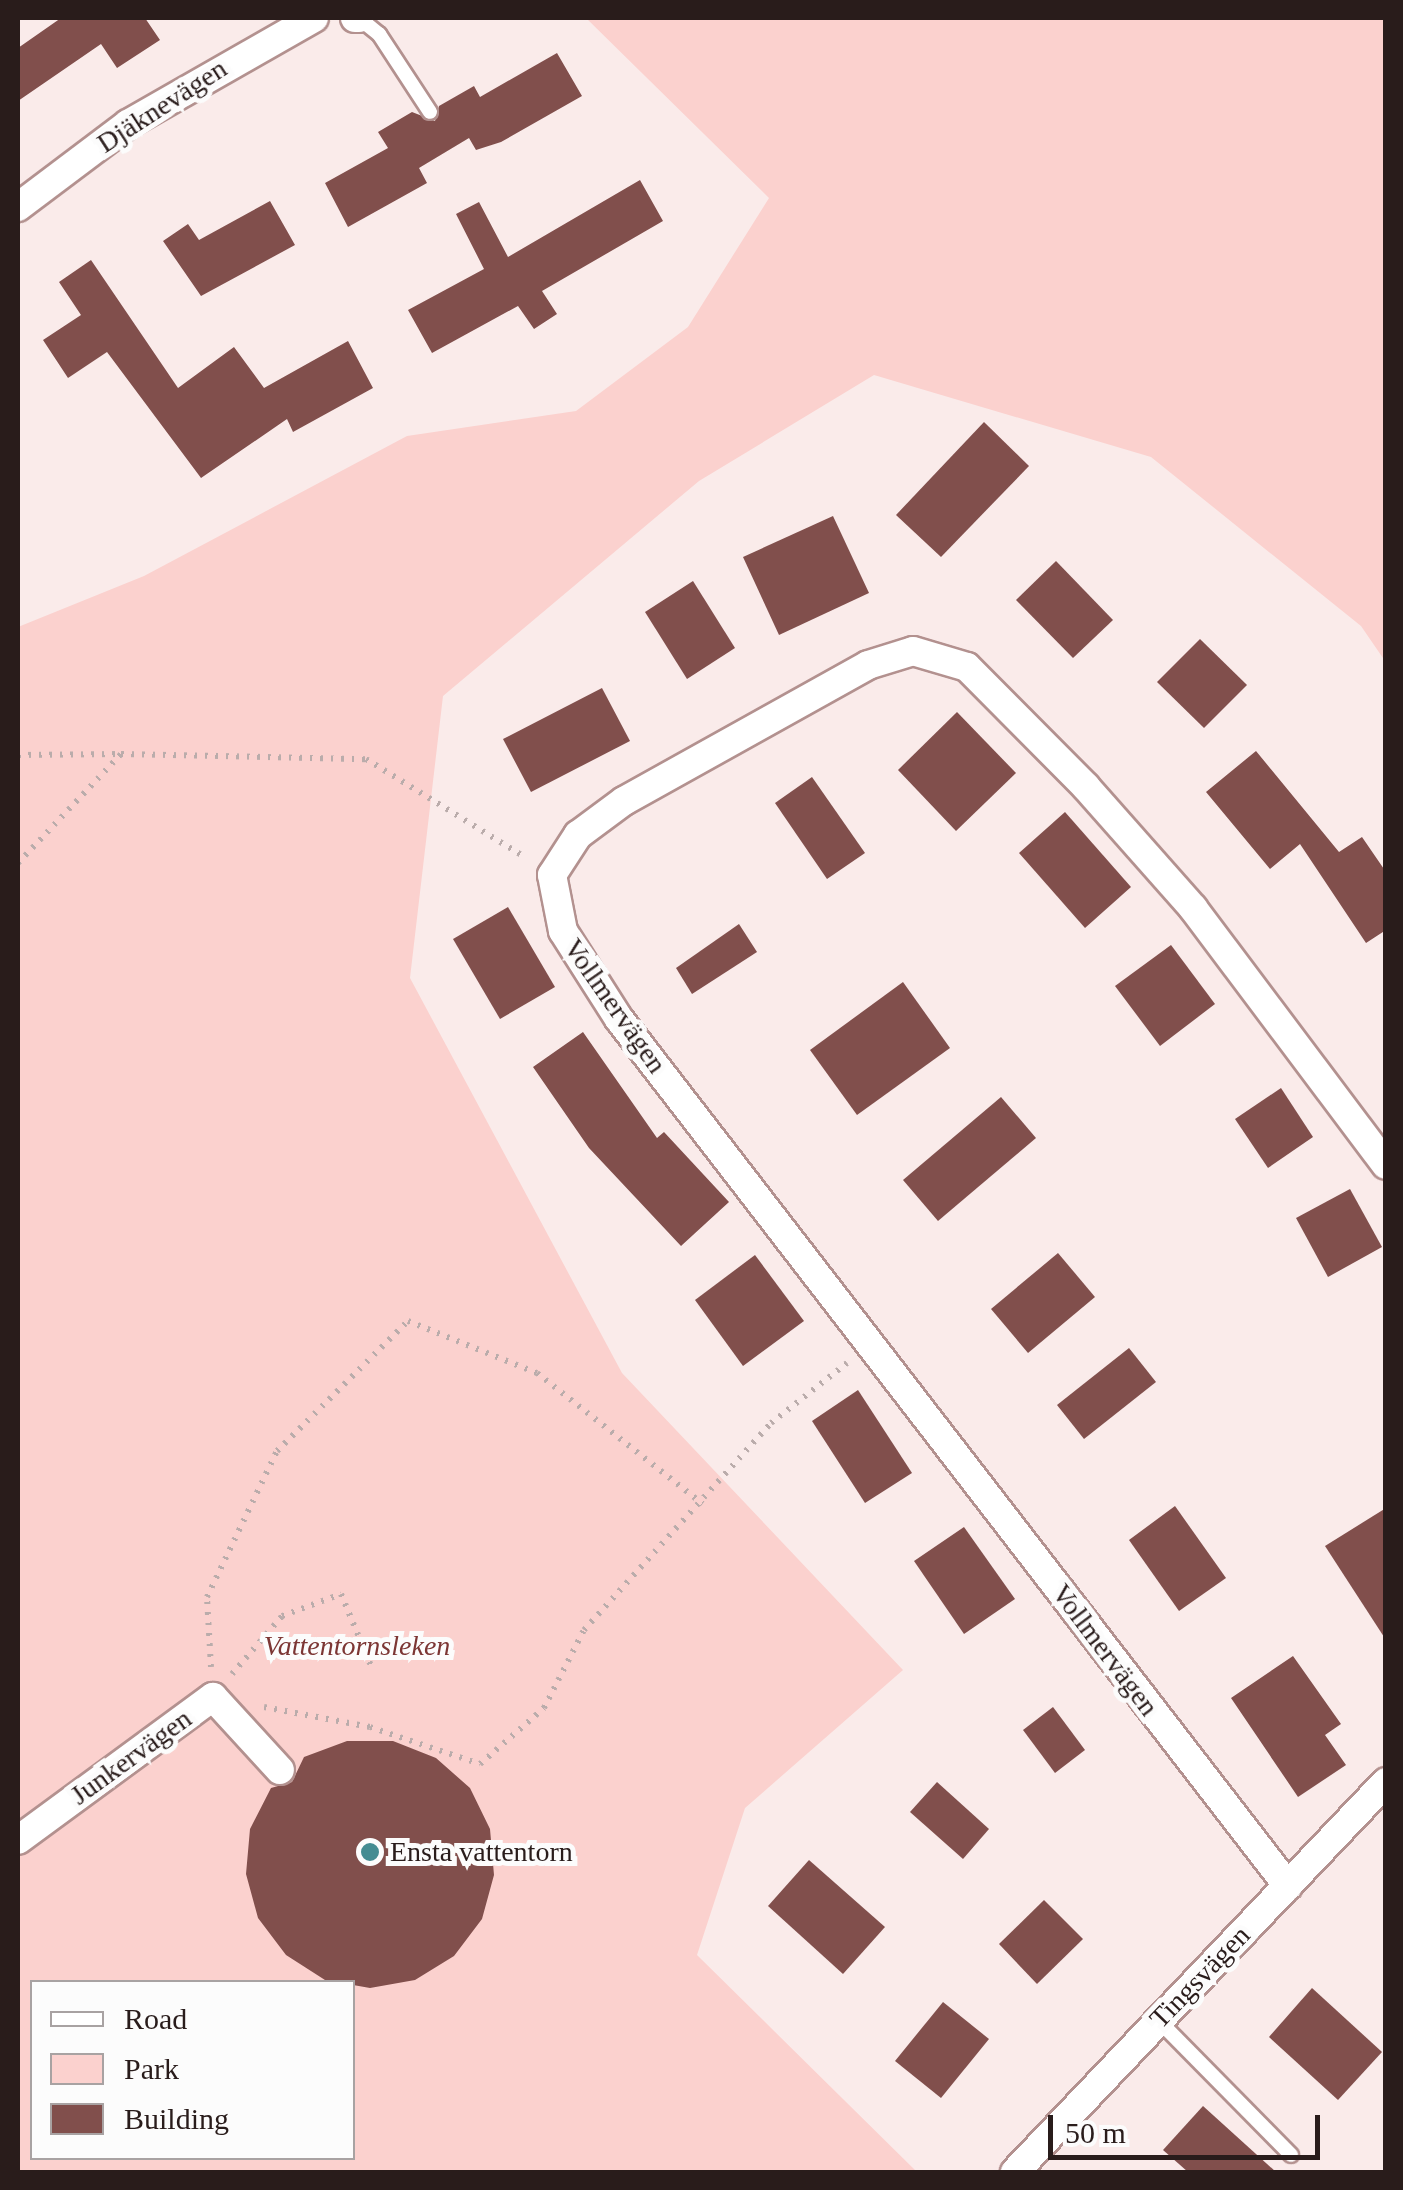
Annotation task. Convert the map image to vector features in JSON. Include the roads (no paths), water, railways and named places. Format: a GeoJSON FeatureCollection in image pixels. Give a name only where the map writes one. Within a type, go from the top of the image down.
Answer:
{"type":"FeatureCollection","features":[{"type":"Feature","properties":{"kind":"street","name":"Djäknevägen"},"geometry":{"type":"LineString","coordinates":[[18,207],[128,124],[314,18]]}},
{"type":"Feature","properties":{"kind":"street","name":"Vollmervägen"},"geometry":{"type":"LineString","coordinates":[[1288,1886],[620,1020],[563,931],[552,875],[578,835],[624,802],[868,665],[913,652],[967,667],[1086,786],[1193,908],[1386,1165]]}},
{"type":"Feature","properties":{"kind":"street","name":"Junkervägen"},"geometry":{"type":"LineString","coordinates":[[18,1840],[212,1697],[280,1770]]}},
{"type":"Feature","properties":{"kind":"street","name":"Tingsvägen"},"geometry":{"type":"LineString","coordinates":[[1015,2172],[1386,1782]]}},
{"type":"Feature","properties":{"kind":"lane"},"geometry":{"type":"LineString","coordinates":[[357,18],[379,34],[430,112]]}},
{"type":"Feature","properties":{"kind":"lane"},"geometry":{"type":"LineString","coordinates":[[1159,2020],[1292,2155]]}},
{"type":"Feature","properties":{"kind":"place","name":"Ensta vattentorn"},"geometry":{"type":"Point","coordinates":[370,1852]}},
{"type":"Feature","properties":{"kind":"park label","name":"Vattentornsleken"},"geometry":{"type":"Point","coordinates":[357,1646]}}]}
